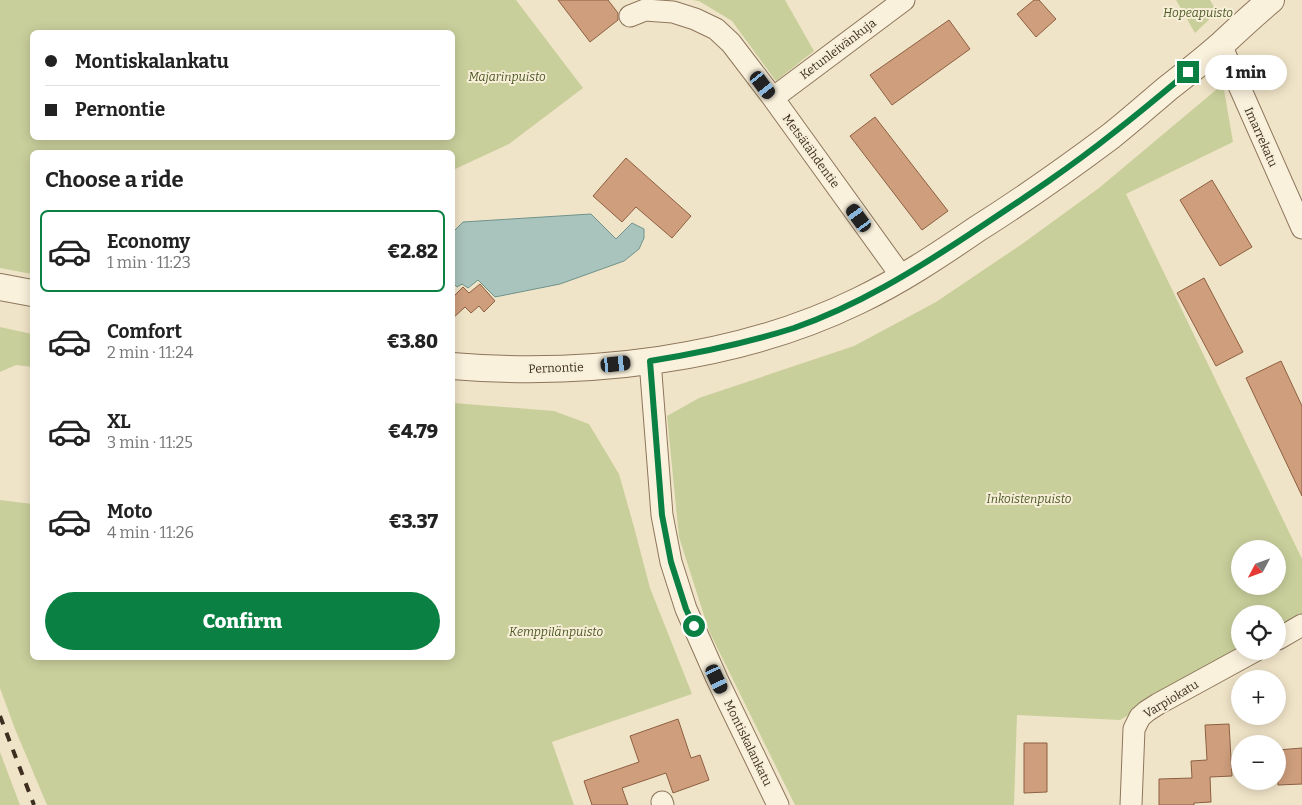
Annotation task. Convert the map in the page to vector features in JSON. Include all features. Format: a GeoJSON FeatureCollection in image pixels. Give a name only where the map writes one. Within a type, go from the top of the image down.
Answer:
{"type":"FeatureCollection","features":[{"type":"Feature","properties":{"kind":"street","name":"Ketunleivänkuja"},"geometry":{"type":"LineString","coordinates":[[773,98],[904,0]]}},
{"type":"Feature","properties":{"kind":"street","name":"Pernontie"},"geometry":{"type":"LineString","coordinates":[[455,366],[537,369],[580,368],[650,361],[693,354],[744,342],[795,327],[857,302],[902,278],[1058,175],[1112,135],[1221,45],[1271,0]]}},
{"type":"Feature","properties":{"kind":"street","name":"Metsätähdentie"},"geometry":{"type":"LineString","coordinates":[[630,16],[645,10],[673,12],[695,19],[716,29],[731,43],[773,98],[902,278]]}},
{"type":"Feature","properties":{"kind":"street","name":"Imarrekatu"},"geometry":{"type":"LineString","coordinates":[[1221,45],[1302,228]]}},
{"type":"Feature","properties":{"kind":"street"},"geometry":{"type":"LineString","coordinates":[[0,287],[30,294]]}},
{"type":"Feature","properties":{"kind":"street","name":"Montiskalankatu"},"geometry":{"type":"LineString","coordinates":[[650,361],[662,515],[671,562],[686,609],[717,679],[778,805]]}},
{"type":"Feature","properties":{"kind":"street"},"geometry":{"type":"LineString","coordinates":[[1286,634],[1302,625]]}},
{"type":"Feature","properties":{"kind":"street","name":"Varpiokatu"},"geometry":{"type":"LineString","coordinates":[[1131,805],[1134,729],[1140,717],[1158,704],[1239,660]]}},
{"type":"Feature","properties":{"kind":"green space","name":"Majarinpuisto"},"geometry":{"type":"Polygon","coordinates":[[[0,0],[516,0],[583,88],[509,144],[455,169],[455,150],[30,150],[30,274],[0,268],[0,0]]]}},
{"type":"Feature","properties":{"kind":"green space"},"geometry":{"type":"Polygon","coordinates":[[[692,0],[785,0],[814,51],[776,81],[732,21],[699,1],[692,0]]]}},
{"type":"Feature","properties":{"kind":"green space","name":"Hopeapuisto"},"geometry":{"type":"Polygon","coordinates":[[[1176,0],[1210,0],[1217,12],[1195,33],[1176,0]]]}},
{"type":"Feature","properties":{"kind":"green space","name":"Inkoistenpuisto"},"geometry":{"type":"Polygon","coordinates":[[[1223,84],[1233,142],[1126,194],[1302,559],[1302,614],[1286,623],[1286,605],[1231,605],[1231,655],[1120,720],[1017,715],[1014,805],[795,805],[709,631],[679,537],[667,416],[699,398],[854,346],[936,302],[1022,244],[1099,188],[1223,84]]]}},
{"type":"Feature","properties":{"kind":"green space"},"geometry":{"type":"Polygon","coordinates":[[[0,327],[30,334],[30,367],[16,365],[0,372],[0,327]]]}},
{"type":"Feature","properties":{"kind":"green space","name":"Kemppilänpuisto"},"geometry":{"type":"Polygon","coordinates":[[[455,403],[554,411],[589,424],[619,474],[650,588],[692,694],[552,742],[574,805],[47,805],[0,688],[0,500],[30,504],[30,660],[455,660],[455,403]]]}},
{"type":"Feature","properties":{"kind":"green space"},"geometry":{"type":"Polygon","coordinates":[[[0,752],[20,805],[0,805],[0,752]]]}},
{"type":"Feature","properties":{"kind":"water"},"geometry":{"type":"Polygon","coordinates":[[[591,214],[616,239],[632,223],[644,229],[644,238],[639,249],[624,261],[560,284],[495,297],[478,280],[468,288],[462,284],[457,287],[455,285],[455,230],[463,222],[591,214]]]}},
{"type":"Feature","properties":{"kind":"building"},"geometry":{"type":"Polygon","coordinates":[[[558,0],[608,0],[618,13],[618,20],[590,42],[558,0]]]}},
{"type":"Feature","properties":{"kind":"building"},"geometry":{"type":"Polygon","coordinates":[[[1034,0],[1039,0],[1056,19],[1036,37],[1017,14],[1034,0]]]}},
{"type":"Feature","properties":{"kind":"building"},"geometry":{"type":"Polygon","coordinates":[[[949,20],[970,49],[892,105],[870,75],[949,20]]]}},
{"type":"Feature","properties":{"kind":"building"},"geometry":{"type":"Polygon","coordinates":[[[875,117],[948,211],[922,230],[850,136],[875,117]]]}},
{"type":"Feature","properties":{"kind":"building"},"geometry":{"type":"Polygon","coordinates":[[[626,158],[691,216],[672,238],[636,207],[622,222],[593,196],[626,158]]]}},
{"type":"Feature","properties":{"kind":"building"},"geometry":{"type":"Polygon","coordinates":[[[1212,180],[1252,247],[1220,266],[1180,200],[1212,180]]]}},
{"type":"Feature","properties":{"kind":"building"},"geometry":{"type":"Polygon","coordinates":[[[1204,278],[1243,352],[1216,366],[1177,293],[1204,278]]]}},
{"type":"Feature","properties":{"kind":"building"},"geometry":{"type":"Polygon","coordinates":[[[480,284],[495,301],[484,312],[479,306],[471,313],[465,307],[455,316],[455,295],[463,287],[469,293],[480,284]]]}},
{"type":"Feature","properties":{"kind":"building"},"geometry":{"type":"Polygon","coordinates":[[[1281,361],[1302,406],[1302,496],[1246,378],[1281,361]]]}},
{"type":"Feature","properties":{"kind":"building"},"geometry":{"type":"Polygon","coordinates":[[[678,719],[691,758],[700,755],[709,780],[673,793],[666,773],[622,788],[628,805],[592,805],[584,781],[639,762],[630,736],[678,719]]]}},
{"type":"Feature","properties":{"kind":"building"},"geometry":{"type":"Polygon","coordinates":[[[1229,724],[1231,776],[1210,777],[1211,802],[1194,803],[1194,805],[1159,805],[1159,779],[1192,778],[1191,761],[1207,760],[1205,725],[1229,724]]]}},
{"type":"Feature","properties":{"kind":"building"},"geometry":{"type":"Polygon","coordinates":[[[1024,743],[1047,743],[1047,792],[1024,793],[1024,743]]]}},
{"type":"Feature","properties":{"kind":"building"},"geometry":{"type":"Polygon","coordinates":[[[1302,748],[1302,784],[1286,785],[1286,749],[1302,748]]]}},
{"type":"Feature","properties":{"kind":"railway"},"geometry":{"type":"LineString","coordinates":[[0,716],[34,805]]}},
{"type":"Feature","properties":{"kind":"route"},"geometry":{"type":"LineString","coordinates":[[694,626],[686,609],[671,562],[662,515],[650,361],[693,354],[795,327],[857,302],[902,278],[1050,180],[1112,135],[1188,72]]}}]}
